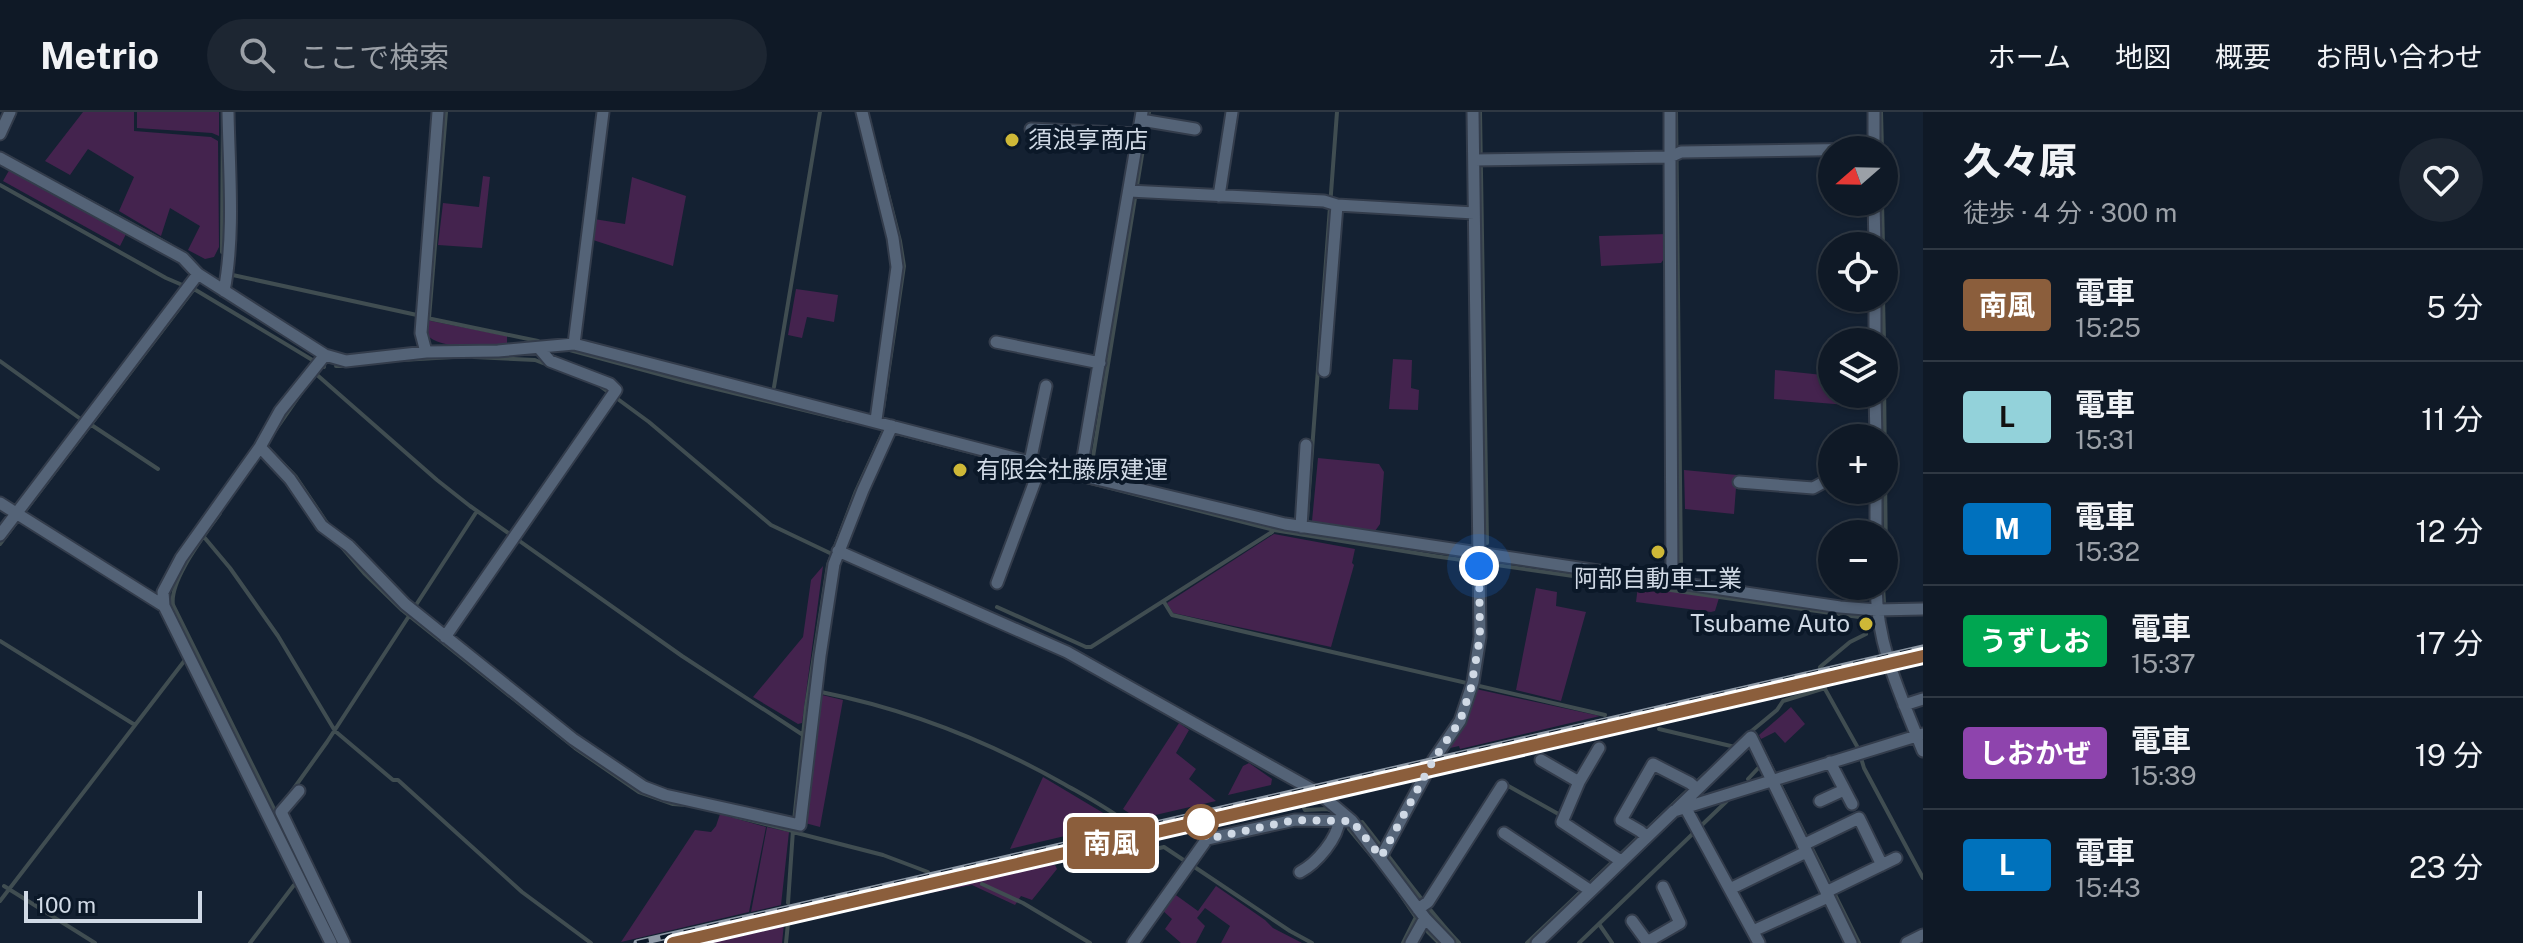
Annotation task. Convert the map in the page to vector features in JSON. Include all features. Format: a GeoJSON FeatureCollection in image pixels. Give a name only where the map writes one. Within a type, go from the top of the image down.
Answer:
{"type":"FeatureCollection","features":[{"type":"Feature","properties":{"kind":"street"},"geometry":{"type":"LineString","coordinates":[[0,134],[10,112]]}},
{"type":"Feature","properties":{"kind":"street"},"geometry":{"type":"LineString","coordinates":[[224,291],[228,273],[228,112]]}},
{"type":"Feature","properties":{"kind":"street"},"geometry":{"type":"LineString","coordinates":[[426,352],[421,333],[438,112]]}},
{"type":"Feature","properties":{"kind":"street"},"geometry":{"type":"LineString","coordinates":[[574,344],[603,112]]}},
{"type":"Feature","properties":{"kind":"street"},"geometry":{"type":"LineString","coordinates":[[260,447],[290,479],[322,526],[349,546],[413,610],[573,739],[644,787],[665,795],[800,825],[829,589],[838,551],[885,426],[897,267],[893,238],[862,112]]}},
{"type":"Feature","properties":{"kind":"street"},"geometry":{"type":"LineString","coordinates":[[1219,196],[1232,112]]}},
{"type":"Feature","properties":{"kind":"street"},"geometry":{"type":"LineString","coordinates":[[1384,853],[1434,759],[1460,721],[1472,685],[1480,637],[1474,213],[1479,160],[1473,112]]}},
{"type":"Feature","properties":{"kind":"street"},"geometry":{"type":"LineString","coordinates":[[1670,112],[1675,154],[1672,582]]}},
{"type":"Feature","properties":{"kind":"street"},"geometry":{"type":"LineString","coordinates":[[1874,112],[1874,136]]}},
{"type":"Feature","properties":{"kind":"street"},"geometry":{"type":"LineString","coordinates":[[1080,475],[1134,191],[1141,116],[1195,129]]}},
{"type":"Feature","properties":{"kind":"street"},"geometry":{"type":"LineString","coordinates":[[1031,129],[1138,134]]}},
{"type":"Feature","properties":{"kind":"street"},"geometry":{"type":"LineString","coordinates":[[1479,160],[1818,151]]}},
{"type":"Feature","properties":{"kind":"street"},"geometry":{"type":"LineString","coordinates":[[0,158],[183,258],[191,283]]}},
{"type":"Feature","properties":{"kind":"street"},"geometry":{"type":"LineString","coordinates":[[1134,191],[1474,213]]}},
{"type":"Feature","properties":{"kind":"street"},"geometry":{"type":"LineString","coordinates":[[1324,371],[1331,203]]}},
{"type":"Feature","properties":{"kind":"street"},"geometry":{"type":"LineString","coordinates":[[191,283],[224,291],[320,361],[574,344],[885,426],[1301,527],[1479,559],[1672,582],[1840,607],[1923,609]]}},
{"type":"Feature","properties":{"kind":"street"},"geometry":{"type":"LineString","coordinates":[[0,535],[19,516],[191,283]]}},
{"type":"Feature","properties":{"kind":"street"},"geometry":{"type":"LineString","coordinates":[[996,342],[1100,363]]}},
{"type":"Feature","properties":{"kind":"street"},"geometry":{"type":"LineString","coordinates":[[445,637],[616,390],[610,384],[550,361],[539,348]]}},
{"type":"Feature","properties":{"kind":"street"},"geometry":{"type":"LineString","coordinates":[[320,361],[280,411],[260,447],[181,558],[163,592],[164,606],[277,819],[326,919],[344,943]]}},
{"type":"Feature","properties":{"kind":"street"},"geometry":{"type":"LineString","coordinates":[[997,583],[1036,463],[1046,386]]}},
{"type":"Feature","properties":{"kind":"street"},"geometry":{"type":"LineString","coordinates":[[1301,527],[1306,445]]}},
{"type":"Feature","properties":{"kind":"street"},"geometry":{"type":"LineString","coordinates":[[1739,482],[1813,488],[1818,485]]}},
{"type":"Feature","properties":{"kind":"street"},"geometry":{"type":"LineString","coordinates":[[0,503],[164,606]]}},
{"type":"Feature","properties":{"kind":"street"},"geometry":{"type":"LineString","coordinates":[[838,551],[1067,652],[1320,794],[1384,853],[1449,943]]}},
{"type":"Feature","properties":{"kind":"street"},"geometry":{"type":"LineString","coordinates":[[1877,600],[1887,663],[1920,735],[1923,751]]}},
{"type":"Feature","properties":{"kind":"street"},"geometry":{"type":"LineString","coordinates":[[1904,705],[1923,699]]}},
{"type":"Feature","properties":{"kind":"street"},"geometry":{"type":"LineString","coordinates":[[1537,943],[1587,888],[1644,834],[1680,809],[1920,735]]}},
{"type":"Feature","properties":{"kind":"street"},"geometry":{"type":"LineString","coordinates":[[1680,809],[1694,786],[1751,737],[1763,764],[1775,778],[1830,891],[1851,943]]}},
{"type":"Feature","properties":{"kind":"street"},"geometry":{"type":"LineString","coordinates":[[1599,748],[1579,782],[1562,822],[1618,859]]}},
{"type":"Feature","properties":{"kind":"street"},"geometry":{"type":"LineString","coordinates":[[1541,760],[1579,782]]}},
{"type":"Feature","properties":{"kind":"street"},"geometry":{"type":"LineString","coordinates":[[1830,762],[1852,804]]}},
{"type":"Feature","properties":{"kind":"street"},"geometry":{"type":"LineString","coordinates":[[1644,834],[1621,820],[1653,764],[1694,786]]}},
{"type":"Feature","properties":{"kind":"street"},"geometry":{"type":"LineString","coordinates":[[1411,943],[1423,909],[1502,786]]}},
{"type":"Feature","properties":{"kind":"street"},"geometry":{"type":"LineString","coordinates":[[1820,801],[1844,790]]}},
{"type":"Feature","properties":{"kind":"street"},"geometry":{"type":"LineString","coordinates":[[277,819],[299,791]]}},
{"type":"Feature","properties":{"kind":"street"},"geometry":{"type":"LineString","coordinates":[[1680,809],[1698,830],[1759,943]]}},
{"type":"Feature","properties":{"kind":"street"},"geometry":{"type":"LineString","coordinates":[[1730,889],[1859,818],[1882,865]]}},
{"type":"Feature","properties":{"kind":"street"},"geometry":{"type":"LineString","coordinates":[[1133,943],[1207,839],[1295,820],[1346,821]]}},
{"type":"Feature","properties":{"kind":"street"},"geometry":{"type":"LineString","coordinates":[[1300,872],[1309,868],[1346,821]]}},
{"type":"Feature","properties":{"kind":"street"},"geometry":{"type":"LineString","coordinates":[[1504,833],[1587,888]]}},
{"type":"Feature","properties":{"kind":"street"},"geometry":{"type":"LineString","coordinates":[[1753,931],[1896,858]]}},
{"type":"Feature","properties":{"kind":"street"},"geometry":{"type":"LineString","coordinates":[[1632,921],[1648,942],[1680,923],[1663,887]]}},
{"type":"Feature","properties":{"kind":"street"},"geometry":{"type":"LineString","coordinates":[[326,919],[331,943]]}},
{"type":"Feature","properties":{"kind":"street"},"geometry":{"type":"LineString","coordinates":[[1907,943],[1923,935]]}},
{"type":"Feature","properties":{"kind":"shaded area"},"geometry":{"type":"Polygon","coordinates":[[[83,112],[134,112],[134,131],[211,137],[218,141],[219,247],[214,257],[205,259],[188,250],[200,226],[170,208],[161,236],[119,211],[134,177],[88,149],[70,175],[45,161],[83,112]]]}},
{"type":"Feature","properties":{"kind":"shaded area"},"geometry":{"type":"Polygon","coordinates":[[[137,112],[219,112],[219,136],[137,128],[137,112]]]}},
{"type":"Feature","properties":{"kind":"shaded area"},"geometry":{"type":"Polygon","coordinates":[[[11,167],[127,232],[120,246],[3,181],[11,167]]]}},
{"type":"Feature","properties":{"kind":"shaded area"},"geometry":{"type":"Polygon","coordinates":[[[483,176],[490,177],[482,248],[438,245],[443,203],[479,207],[483,176]]]}},
{"type":"Feature","properties":{"kind":"shaded area"},"geometry":{"type":"Polygon","coordinates":[[[632,177],[686,196],[673,266],[590,239],[594,219],[625,224],[632,177]]]}},
{"type":"Feature","properties":{"kind":"shaded area"},"geometry":{"type":"Polygon","coordinates":[[[1667,234],[1666,256],[1661,263],[1601,266],[1599,236],[1667,234]]]}},
{"type":"Feature","properties":{"kind":"shaded area"},"geometry":{"type":"Polygon","coordinates":[[[796,289],[838,295],[834,322],[807,317],[802,338],[788,335],[796,289]]]}},
{"type":"Feature","properties":{"kind":"shaded area"},"geometry":{"type":"Polygon","coordinates":[[[426,320],[507,336],[507,344],[446,344],[429,337],[426,320]]]}},
{"type":"Feature","properties":{"kind":"shaded area"},"geometry":{"type":"Polygon","coordinates":[[[1393,359],[1412,360],[1411,388],[1419,390],[1418,410],[1389,409],[1393,359]]]}},
{"type":"Feature","properties":{"kind":"shaded area"},"geometry":{"type":"Polygon","coordinates":[[[1775,370],[1818,375],[1818,403],[1774,399],[1775,370]]]}},
{"type":"Feature","properties":{"kind":"shaded area"},"geometry":{"type":"Polygon","coordinates":[[[1318,458],[1379,464],[1384,472],[1380,524],[1375,531],[1312,521],[1318,458]]]}},
{"type":"Feature","properties":{"kind":"shaded area"},"geometry":{"type":"Polygon","coordinates":[[[1684,470],[1737,475],[1734,514],[1685,509],[1684,470]]]}},
{"type":"Feature","properties":{"kind":"shaded area"},"geometry":{"type":"Polygon","coordinates":[[[1274,534],[1355,549],[1354,565],[1331,647],[1173,613],[1167,603],[1274,534]]]}},
{"type":"Feature","properties":{"kind":"shaded area"},"geometry":{"type":"Polygon","coordinates":[[[823,566],[802,723],[798,724],[753,697],[803,637],[811,580],[823,566]]]}},
{"type":"Feature","properties":{"kind":"shaded area"},"geometry":{"type":"Polygon","coordinates":[[[1638,586],[1719,598],[1715,611],[1711,612],[1636,602],[1638,586]]]}},
{"type":"Feature","properties":{"kind":"shaded area"},"geometry":{"type":"Polygon","coordinates":[[[1536,588],[1557,592],[1556,606],[1586,612],[1561,701],[1516,690],[1536,588]]]}},
{"type":"Feature","properties":{"kind":"shaded area"},"geometry":{"type":"Polygon","coordinates":[[[1476,689],[1600,716],[1460,749],[1459,746],[1450,748],[1466,720],[1476,689]]]}},
{"type":"Feature","properties":{"kind":"shaded area"},"geometry":{"type":"Polygon","coordinates":[[[822,695],[843,700],[820,827],[805,823],[819,698],[822,695]]]}},
{"type":"Feature","properties":{"kind":"shaded area"},"geometry":{"type":"Polygon","coordinates":[[[1791,707],[1805,724],[1785,743],[1775,732],[1761,739],[1759,735],[1791,707]]]}},
{"type":"Feature","properties":{"kind":"shaded area"},"geometry":{"type":"Polygon","coordinates":[[[1179,723],[1189,730],[1176,753],[1196,769],[1189,779],[1216,801],[1138,819],[1123,809],[1179,723]]]}},
{"type":"Feature","properties":{"kind":"shaded area"},"geometry":{"type":"Polygon","coordinates":[[[1249,763],[1272,779],[1271,785],[1228,795],[1243,766],[1249,763]]]}},
{"type":"Feature","properties":{"kind":"shaded area"},"geometry":{"type":"Polygon","coordinates":[[[1043,777],[1120,823],[1010,849],[1043,777]]]}},
{"type":"Feature","properties":{"kind":"shaded area"},"geometry":{"type":"Polygon","coordinates":[[[720,814],[766,827],[749,912],[621,942],[695,830],[711,832],[720,814]]]}},
{"type":"Feature","properties":{"kind":"shaded area"},"geometry":{"type":"Polygon","coordinates":[[[767,827],[789,832],[781,905],[751,912],[767,827]]]}},
{"type":"Feature","properties":{"kind":"shaded area"},"geometry":{"type":"Polygon","coordinates":[[[1055,865],[1057,869],[1032,900],[1021,896],[1015,905],[972,885],[919,895],[916,891],[1027,866],[1055,865]]]}},
{"type":"Feature","properties":{"kind":"shaded area"},"geometry":{"type":"Polygon","coordinates":[[[1216,886],[1273,928],[1302,943],[1221,943],[1230,926],[1205,908],[1197,918],[1205,926],[1196,943],[1181,943],[1165,929],[1172,919],[1161,909],[1173,893],[1198,911],[1216,886]]]}},
{"type":"Feature","properties":{"kind":"shaded area"},"geometry":{"type":"Polygon","coordinates":[[[784,924],[782,943],[695,943],[784,924]]]}},
{"type":"Feature","properties":{"kind":"waterway"},"geometry":{"type":"LineString","coordinates":[[222,252],[223,112]]}},
{"type":"Feature","properties":{"kind":"waterway"},"geometry":{"type":"LineString","coordinates":[[429,318],[446,112]]}},
{"type":"Feature","properties":{"kind":"waterway"},"geometry":{"type":"LineString","coordinates":[[774,387],[820,112]]}},
{"type":"Feature","properties":{"kind":"waterway"},"geometry":{"type":"LineString","coordinates":[[1092,463],[1149,112]]}},
{"type":"Feature","properties":{"kind":"waterway"},"geometry":{"type":"LineString","coordinates":[[1307,518],[1337,112]]}},
{"type":"Feature","properties":{"kind":"waterway"},"geometry":{"type":"LineString","coordinates":[[1480,112],[1487,543]]}},
{"type":"Feature","properties":{"kind":"waterway"},"geometry":{"type":"LineString","coordinates":[[1676,112],[1681,569]]}},
{"type":"Feature","properties":{"kind":"waterway"},"geometry":{"type":"LineString","coordinates":[[1881,112],[1882,136]]}},
{"type":"Feature","properties":{"kind":"waterway"},"geometry":{"type":"LineString","coordinates":[[883,174],[904,266],[883,409]]}},
{"type":"Feature","properties":{"kind":"waterway"},"geometry":{"type":"LineString","coordinates":[[0,185],[187,287]]}},
{"type":"Feature","properties":{"kind":"waterway"},"geometry":{"type":"LineString","coordinates":[[69,190],[170,245]]}},
{"type":"Feature","properties":{"kind":"waterway"},"geometry":{"type":"LineString","coordinates":[[1882,216],[1883,232]]}},
{"type":"Feature","properties":{"kind":"waterway"},"geometry":{"type":"LineString","coordinates":[[228,274],[417,315]]}},
{"type":"Feature","properties":{"kind":"waterway"},"geometry":{"type":"LineString","coordinates":[[0,544],[194,289],[324,367]]}},
{"type":"Feature","properties":{"kind":"waterway"},"geometry":{"type":"LineString","coordinates":[[1883,312],[1884,328]]}},
{"type":"Feature","properties":{"kind":"waterway"},"geometry":{"type":"LineString","coordinates":[[427,318],[538,341]]}},
{"type":"Feature","properties":{"kind":"waterway"},"geometry":{"type":"LineString","coordinates":[[566,349],[849,421]]}},
{"type":"Feature","properties":{"kind":"waterway"},"geometry":{"type":"LineString","coordinates":[[402,360],[453,357]]}},
{"type":"Feature","properties":{"kind":"waterway"},"geometry":{"type":"LineString","coordinates":[[474,357],[535,360],[548,365]]}},
{"type":"Feature","properties":{"kind":"waterway"},"geometry":{"type":"LineString","coordinates":[[0,361],[82,420]]}},
{"type":"Feature","properties":{"kind":"waterway"},"geometry":{"type":"LineString","coordinates":[[336,366],[349,366]]}},
{"type":"Feature","properties":{"kind":"waterway"},"geometry":{"type":"LineString","coordinates":[[316,374],[470,506],[682,656],[803,735]]}},
{"type":"Feature","properties":{"kind":"waterway"},"geometry":{"type":"LineString","coordinates":[[600,386],[649,422],[771,525],[834,555]]}},
{"type":"Feature","properties":{"kind":"waterway"},"geometry":{"type":"LineString","coordinates":[[274,432],[301,393]]}},
{"type":"Feature","properties":{"kind":"waterway"},"geometry":{"type":"LineString","coordinates":[[1884,408],[1886,520]]}},
{"type":"Feature","properties":{"kind":"waterway"},"geometry":{"type":"LineString","coordinates":[[90,424],[158,469]]}},
{"type":"Feature","properties":{"kind":"waterway"},"geometry":{"type":"LineString","coordinates":[[794,821],[806,707],[828,565],[856,491],[884,430]]}},
{"type":"Feature","properties":{"kind":"waterway"},"geometry":{"type":"LineString","coordinates":[[892,432],[1274,530],[1434,556],[1859,617],[1870,616]]}},
{"type":"Feature","properties":{"kind":"waterway"},"geometry":{"type":"LineString","coordinates":[[266,446],[296,477],[327,523]]}},
{"type":"Feature","properties":{"kind":"waterway"},"geometry":{"type":"LineString","coordinates":[[414,608],[477,511]]}},
{"type":"Feature","properties":{"kind":"waterway"},"geometry":{"type":"LineString","coordinates":[[220,513],[182,571],[173,595],[173,605],[277,815]]}},
{"type":"Feature","properties":{"kind":"waterway"},"geometry":{"type":"LineString","coordinates":[[997,607],[1091,647],[1272,532]]}},
{"type":"Feature","properties":{"kind":"waterway"},"geometry":{"type":"LineString","coordinates":[[204,537],[278,636],[335,731],[393,780],[398,780],[522,892],[591,943]]}},
{"type":"Feature","properties":{"kind":"waterway"},"geometry":{"type":"LineString","coordinates":[[339,544],[402,610],[575,748],[639,792],[673,804],[686,805]]}},
{"type":"Feature","properties":{"kind":"waterway"},"geometry":{"type":"LineString","coordinates":[[1164,602],[1172,615],[1605,715]]}},
{"type":"Feature","properties":{"kind":"waterway"},"geometry":{"type":"LineString","coordinates":[[292,791],[409,616]]}},
{"type":"Feature","properties":{"kind":"waterway"},"geometry":{"type":"LineString","coordinates":[[1748,734],[1777,710],[1783,701],[1825,688],[1820,667],[1850,642],[1866,634]]}},
{"type":"Feature","properties":{"kind":"waterway"},"geometry":{"type":"LineString","coordinates":[[0,641],[135,725]]}},
{"type":"Feature","properties":{"kind":"waterway"},"geometry":{"type":"LineString","coordinates":[[0,901],[185,660]]}},
{"type":"Feature","properties":{"kind":"waterway"},"geometry":{"type":"LineString","coordinates":[[1825,689],[1923,878]]}},
{"type":"Feature","properties":{"kind":"waterway"},"geometry":{"type":"LineString","coordinates":[[821,692],[915,717],[976,740],[1064,784],[1127,823]]}},
{"type":"Feature","properties":{"kind":"waterway"},"geometry":{"type":"LineString","coordinates":[[1659,729],[1735,747]]}},
{"type":"Feature","properties":{"kind":"waterway"},"geometry":{"type":"LineString","coordinates":[[1762,748],[1859,943]]}},
{"type":"Feature","properties":{"kind":"waterway"},"geometry":{"type":"LineString","coordinates":[[1748,779],[1763,763]]}},
{"type":"Feature","properties":{"kind":"waterway"},"geometry":{"type":"LineString","coordinates":[[1527,943],[1706,773]]}},
{"type":"Feature","properties":{"kind":"waterway"},"geometry":{"type":"LineString","coordinates":[[1503,783],[1562,816]]}},
{"type":"Feature","properties":{"kind":"waterway"},"geometry":{"type":"LineString","coordinates":[[1579,943],[1730,798]]}},
{"type":"Feature","properties":{"kind":"waterway"},"geometry":{"type":"LineString","coordinates":[[1303,806],[1305,810],[1327,809],[1336,813]]}},
{"type":"Feature","properties":{"kind":"waterway"},"geometry":{"type":"LineString","coordinates":[[734,816],[793,831]]}},
{"type":"Feature","properties":{"kind":"waterway"},"geometry":{"type":"LineString","coordinates":[[1360,823],[1459,943]]}},
{"type":"Feature","properties":{"kind":"waterway"},"geometry":{"type":"LineString","coordinates":[[1349,829],[1379,865]]}},
{"type":"Feature","properties":{"kind":"waterway"},"geometry":{"type":"LineString","coordinates":[[788,903],[793,830]]}},
{"type":"Feature","properties":{"kind":"waterway"},"geometry":{"type":"LineString","coordinates":[[793,832],[883,855],[928,872]]}},
{"type":"Feature","properties":{"kind":"waterway"},"geometry":{"type":"LineString","coordinates":[[1135,846],[1137,853],[1164,847],[1185,861]]}},
{"type":"Feature","properties":{"kind":"waterway"},"geometry":{"type":"LineString","coordinates":[[1193,866],[1312,943]]}},
{"type":"Feature","properties":{"kind":"waterway"},"geometry":{"type":"LineString","coordinates":[[982,884],[1023,903],[1090,943]]}},
{"type":"Feature","properties":{"kind":"waterway"},"geometry":{"type":"LineString","coordinates":[[250,943],[294,885]]}},
{"type":"Feature","properties":{"kind":"waterway"},"geometry":{"type":"LineString","coordinates":[[4,886],[95,943]]}},
{"type":"Feature","properties":{"kind":"waterway"},"geometry":{"type":"LineString","coordinates":[[1396,888],[1417,919]]}},
{"type":"Feature","properties":{"kind":"waterway"},"geometry":{"type":"LineString","coordinates":[[1403,943],[1416,917]]}},
{"type":"Feature","properties":{"kind":"waterway"},"geometry":{"type":"LineString","coordinates":[[786,943],[788,923]]}},
{"type":"Feature","properties":{"kind":"waterway"},"geometry":{"type":"LineString","coordinates":[[1599,924],[1612,943]]}},
{"type":"Feature","properties":{"kind":"waterway"},"geometry":{"type":"LineString","coordinates":[[1428,932],[1439,943]]}},
{"type":"Feature","properties":{"kind":"railway"},"geometry":{"type":"LineString","coordinates":[[637,943],[1923,648]]}},
{"type":"Feature","properties":{"kind":"train","name":"南風"},"geometry":{"type":"LineString","coordinates":[[673,943],[1923,656]]}},
{"type":"Feature","properties":{"kind":"place","name":"須浪享商店"},"geometry":{"type":"Point","coordinates":[1012,140]}},
{"type":"Feature","properties":{"kind":"place","name":"有限会社藤原建運"},"geometry":{"type":"Point","coordinates":[960,470]}},
{"type":"Feature","properties":{"kind":"place","name":"阿部自動車工業"},"geometry":{"type":"Point","coordinates":[1658,552]}},
{"type":"Feature","properties":{"kind":"place","name":"Tsubame Auto"},"geometry":{"type":"Point","coordinates":[1866,624]}},
{"type":"Feature","properties":{"kind":"route"},"geometry":{"type":"LineString","coordinates":[[1201,822],[1207,839],[1295,820],[1352,821],[1381,857],[1434,759],[1460,721],[1473,682],[1480,637],[1479,566]]}}]}
